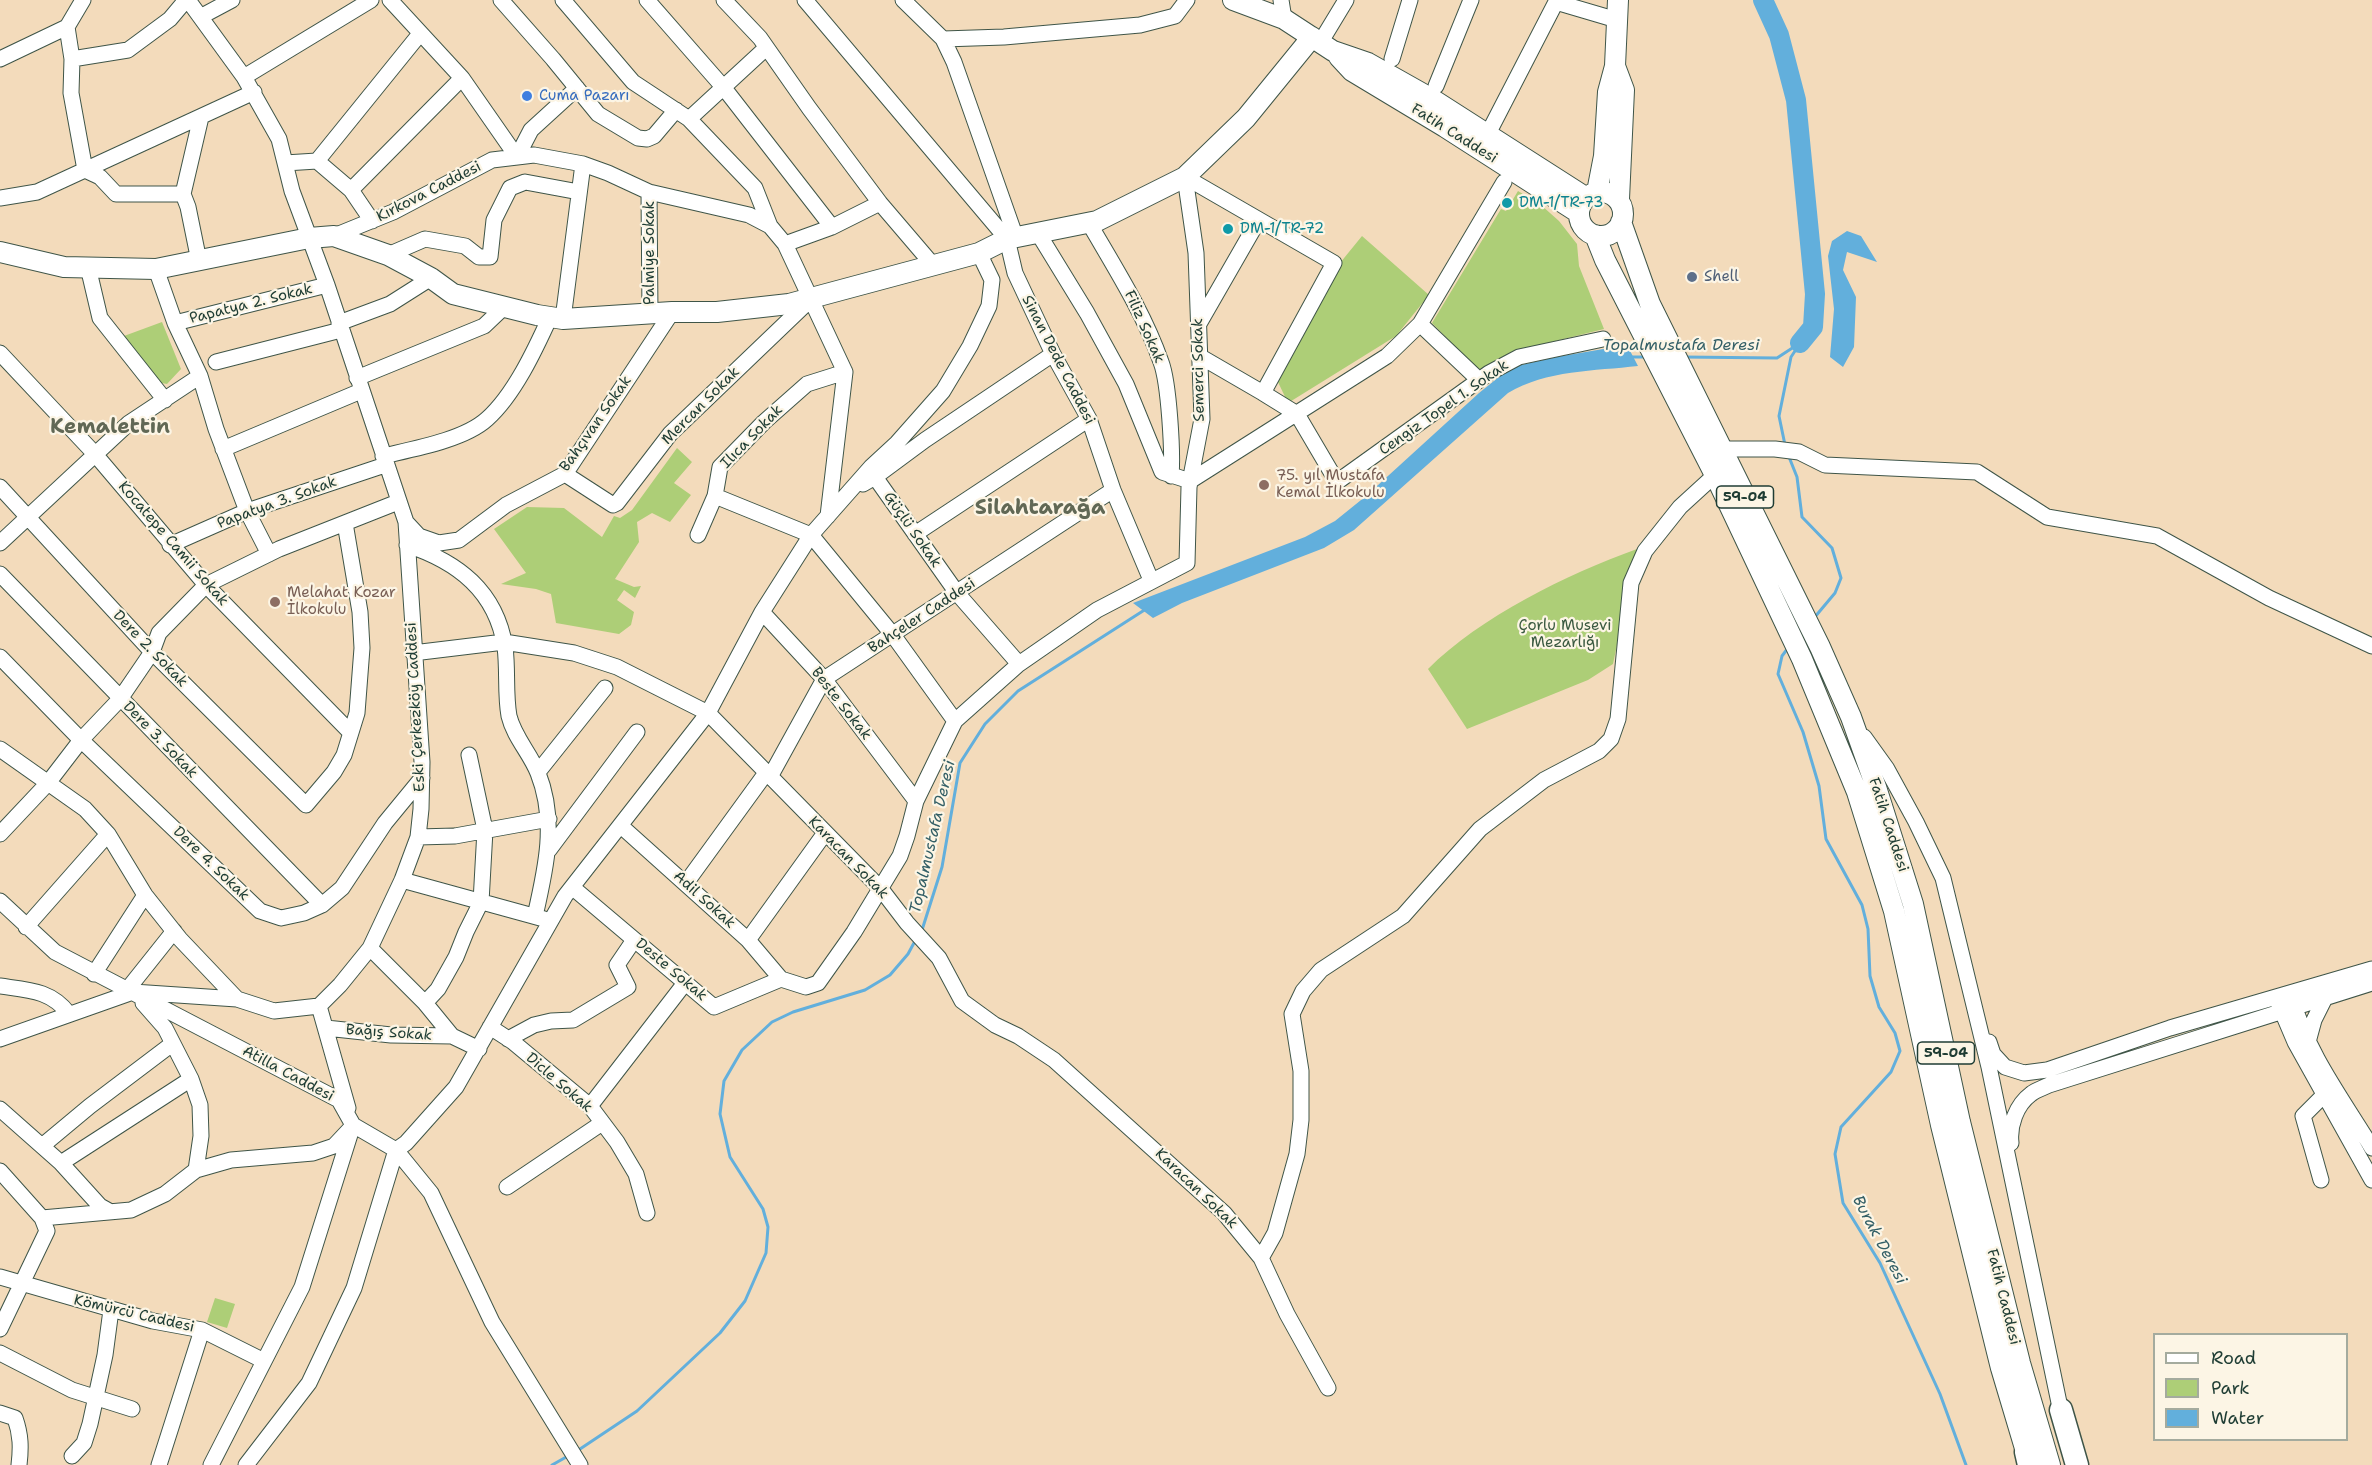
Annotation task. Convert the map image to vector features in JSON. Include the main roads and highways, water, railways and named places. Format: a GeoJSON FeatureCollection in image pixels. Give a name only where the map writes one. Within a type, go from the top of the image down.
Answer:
{"type":"FeatureCollection","features":[{"type":"Feature","properties":{"kind":"highway"},"geometry":{"type":"LineString","coordinates":[[2061,1410],[2077,1465]]}},
{"type":"Feature","properties":{"kind":"main road","name":"Fatih Caddesi"},"geometry":{"type":"LineString","coordinates":[[1233,0],[1283,10],[1352,71],[1446,127],[1557,199],[1587,200]]}},
{"type":"Feature","properties":{"kind":"main road"},"geometry":{"type":"LineString","coordinates":[[1615,66],[1624,90],[1618,200],[1623,213],[1621,222],[1613,232],[1607,235],[1595,235],[1581,224],[1587,200],[1604,156],[1608,92],[1615,66],[1618,0]]}},
{"type":"Feature","properties":{"kind":"main road","name":"Fatih Caddesi"},"geometry":{"type":"LineString","coordinates":[[1322,43],[1368,63],[1432,99],[1587,200]]}},
{"type":"Feature","properties":{"kind":"main road","name":"Kırkova Caddesi"},"geometry":{"type":"LineString","coordinates":[[1,255],[64,267],[156,269],[309,238],[334,236],[388,255],[431,278],[453,294],[556,318],[717,312],[812,298],[979,253],[1011,238],[1097,221],[1185,177],[1322,43]]}},
{"type":"Feature","properties":{"kind":"main road"},"geometry":{"type":"LineString","coordinates":[[1587,200],[1607,192],[1618,200]]}},
{"type":"Feature","properties":{"kind":"main road"},"geometry":{"type":"LineString","coordinates":[[1557,199],[1605,260]]}},
{"type":"Feature","properties":{"kind":"main road","name":"Fatih Caddesi"},"geometry":{"type":"LineString","coordinates":[[1621,222],[1715,475],[1802,660],[1857,792],[1894,911],[1944,1135],[2001,1368],[2028,1461]]}},
{"type":"Feature","properties":{"kind":"main road","name":"Fatih Caddesi"},"geometry":{"type":"LineString","coordinates":[[1595,235],[1632,315],[1722,449],[1820,647],[1851,717],[1894,840],[1913,904],[1960,1122],[2020,1363],[2050,1465]]}},
{"type":"Feature","properties":{"kind":"water"},"geometry":{"type":"Polygon","coordinates":[[[1847,231],[1861,236],[1877,262],[1847,252],[1843,270],[1856,297],[1854,347],[1843,367],[1830,357],[1834,309],[1828,256],[1832,241],[1847,231]]]}},
{"type":"Feature","properties":{"kind":"water"},"geometry":{"type":"Polygon","coordinates":[[[1627,345],[1638,366],[1554,376],[1523,385],[1508,393],[1354,530],[1324,548],[1182,603],[1153,618],[1133,603],[1305,537],[1335,521],[1505,372],[1521,365],[1556,357],[1627,345]]]}},
{"type":"Feature","properties":{"kind":"waterway"},"geometry":{"type":"LineString","coordinates":[[1763,0],[1779,35],[1796,100],[1815,294],[1813,327],[1800,343]]}},
{"type":"Feature","properties":{"kind":"waterway","name":"Topalmustafa Deresi"},"geometry":{"type":"LineString","coordinates":[[1683,357],[1777,358],[1800,343]]}},
{"type":"Feature","properties":{"kind":"waterway","name":"Burak Deresi"},"geometry":{"type":"LineString","coordinates":[[1785,445],[1779,416],[1791,357],[1799,345]]}},
{"type":"Feature","properties":{"kind":"waterway","name":"Topalmustafa Deresi"},"geometry":{"type":"LineString","coordinates":[[1629,357],[1647,357]]}},
{"type":"Feature","properties":{"kind":"waterway","name":"Burak Deresi"},"geometry":{"type":"LineString","coordinates":[[1789,457],[1797,477],[1802,517],[1832,548],[1841,578],[1835,593],[1814,618]]}},
{"type":"Feature","properties":{"kind":"waterway","name":"Topalmustafa Deresi"},"geometry":{"type":"LineString","coordinates":[[922,930],[942,867],[960,763],[985,724],[1018,691],[1146,609]]}},
{"type":"Feature","properties":{"kind":"waterway","name":"Burak Deresi"},"geometry":{"type":"LineString","coordinates":[[1788,648],[1782,656],[1778,674],[1803,732],[1819,786],[1826,839],[1862,905],[1868,929],[1870,976],[1879,1007],[1895,1033],[1900,1051],[1891,1072],[1841,1127],[1835,1154],[1843,1203],[1880,1263],[1940,1394],[1966,1465]]}},
{"type":"Feature","properties":{"kind":"waterway","name":"Topalmustafa Deresi"},"geometry":{"type":"LineString","coordinates":[[577,1451],[637,1411],[720,1333],[745,1301],[766,1253],[768,1227],[763,1209],[730,1157],[720,1114],[724,1081],[742,1050],[772,1022],[793,1012],[865,990],[890,975],[908,954],[915,941]]}},
{"type":"Feature","properties":{"kind":"waterway","name":"Topalmustafa Deresi"},"geometry":{"type":"LineString","coordinates":[[552,1465],[568,1456]]}},
{"type":"Feature","properties":{"kind":"place","name":"Cuma Pazarı"},"geometry":{"type":"Point","coordinates":[527,96]}},
{"type":"Feature","properties":{"kind":"place","name":"DM-1/TR-73"},"geometry":{"type":"Point","coordinates":[1507,203]}},
{"type":"Feature","properties":{"kind":"place","name":"DM-1/TR-72"},"geometry":{"type":"Point","coordinates":[1228,229]}},
{"type":"Feature","properties":{"kind":"place","name":"Shell"},"geometry":{"type":"Point","coordinates":[1692,277]}},
{"type":"Feature","properties":{"kind":"place","name":"75. yıl Mustafa Kemal İlkokulu"},"geometry":{"type":"Point","coordinates":[1264,485]}},
{"type":"Feature","properties":{"kind":"place","name":"Melahat Kozar İlkokulu"},"geometry":{"type":"Point","coordinates":[275,602]}},
{"type":"Feature","properties":{"kind":"district","name":"Kemalettin"},"geometry":{"type":"Point","coordinates":[110,428]}},
{"type":"Feature","properties":{"kind":"district","name":"Silahtarağa"},"geometry":{"type":"Point","coordinates":[1040,509]}},
{"type":"Feature","properties":{"kind":"park label","name":"Çorlu Musevi Mezarlığı"},"geometry":{"type":"Point","coordinates":[1565,634]}}]}
